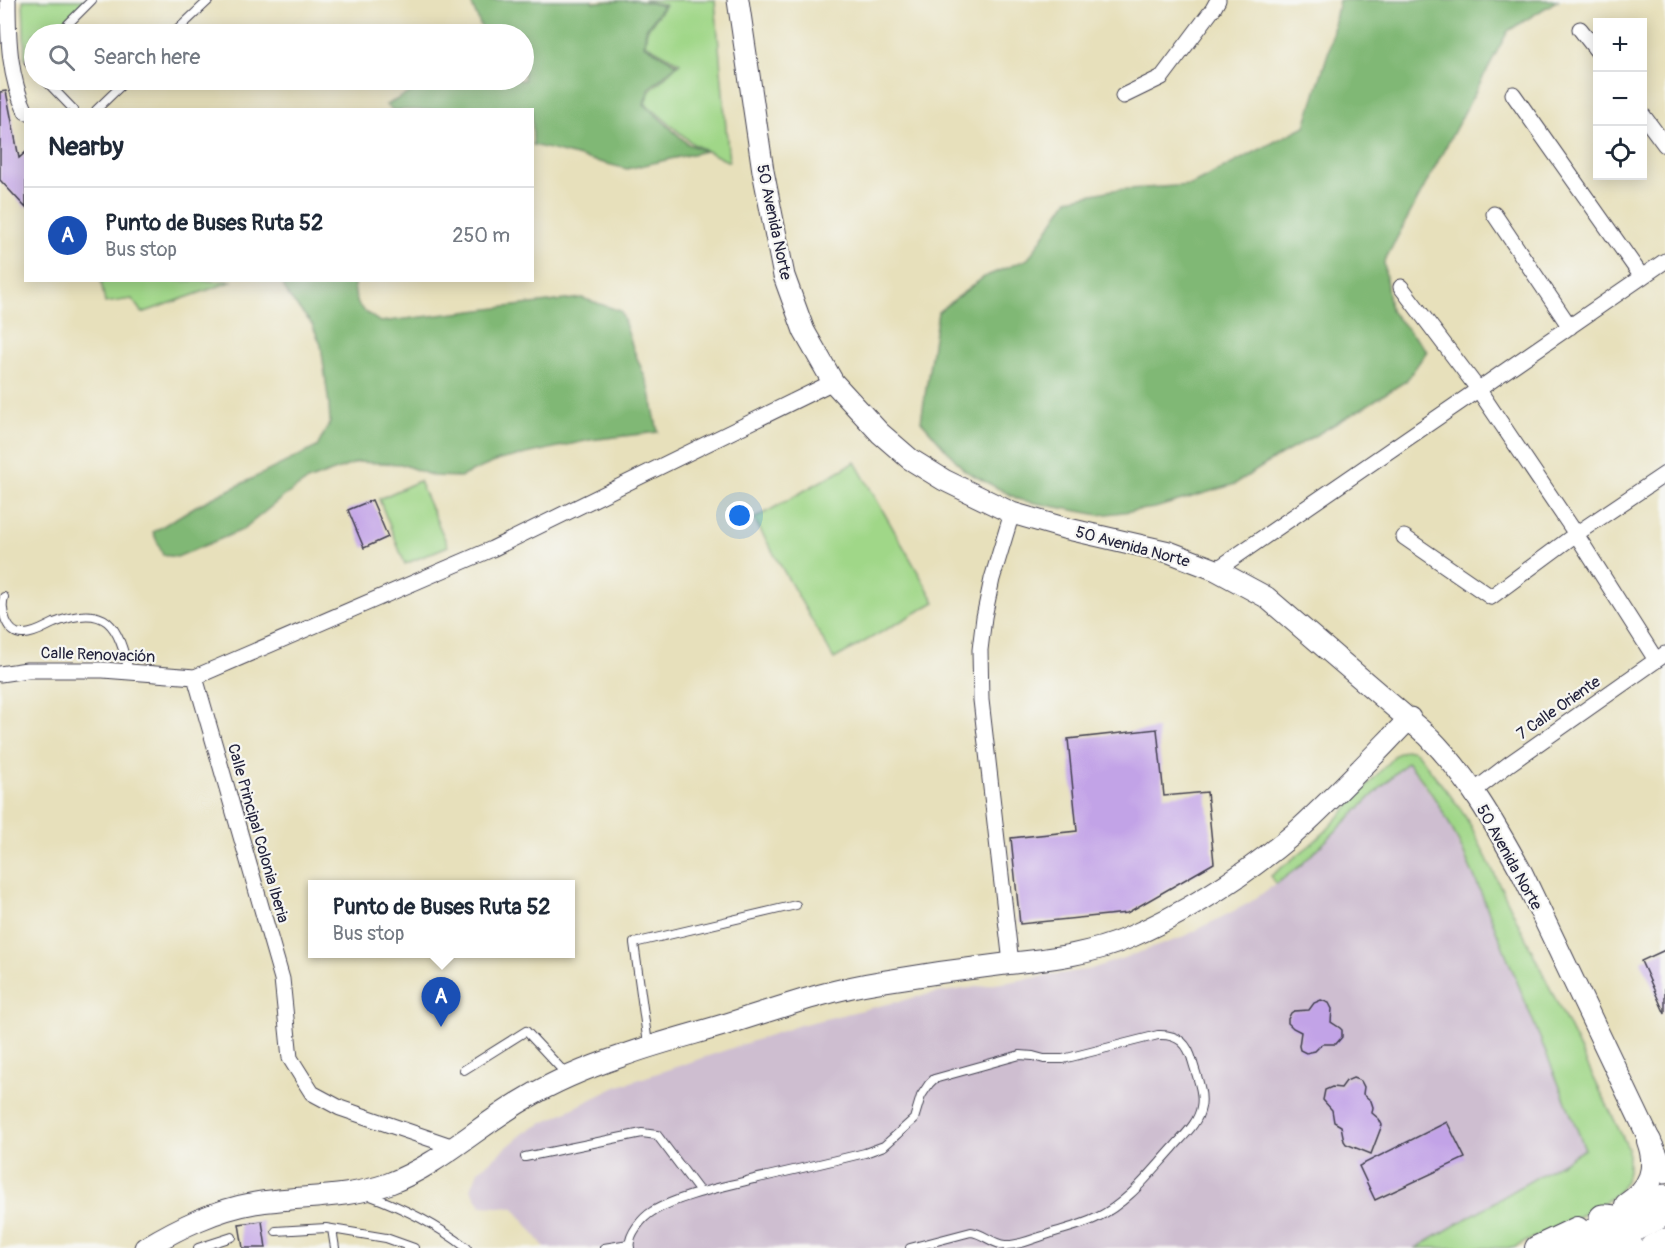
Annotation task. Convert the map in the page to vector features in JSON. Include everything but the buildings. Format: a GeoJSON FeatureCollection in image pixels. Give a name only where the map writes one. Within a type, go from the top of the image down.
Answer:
{"type":"FeatureCollection","features":[{"type":"Feature","properties":{"kind":"highway"},"geometry":{"type":"LineString","coordinates":[[1561,1248],[1614,1215],[1665,1198]]}},
{"type":"Feature","properties":{"kind":"highway"},"geometry":{"type":"LineString","coordinates":[[1614,1215],[1627,1229],[1629,1240],[1627,1248]]}},
{"type":"Feature","properties":{"kind":"highway"},"geometry":{"type":"LineString","coordinates":[[1653,1248],[1665,1242]]}},
{"type":"Feature","properties":{"kind":"main road"},"geometry":{"type":"LineString","coordinates":[[1614,1215],[1646,1189],[1654,1166],[1653,1153],[1657,1148]]}},
{"type":"Feature","properties":{"kind":"main road"},"geometry":{"type":"LineString","coordinates":[[1537,1248],[1614,1215],[1665,1185]]}},
{"type":"Feature","properties":{"kind":"main road"},"geometry":{"type":"LineString","coordinates":[[1597,1248],[1665,1214]]}},
{"type":"Feature","properties":{"kind":"street"},"geometry":{"type":"LineString","coordinates":[[9,0],[8,31],[12,67],[18,97],[24,108]]}},
{"type":"Feature","properties":{"kind":"street","name":"50 Avenida Norte"},"geometry":{"type":"LineString","coordinates":[[738,0],[763,171],[784,276],[804,331],[833,382],[880,433],[910,459],[944,480],[1011,513],[1064,528],[1169,552],[1216,570],[1266,597],[1410,718],[1446,754],[1474,791],[1500,833],[1522,873],[1657,1148],[1665,1172]]}},
{"type":"Feature","properties":{"kind":"street"},"geometry":{"type":"LineString","coordinates":[[1123,96],[1162,77],[1214,9],[1218,0]]}},
{"type":"Feature","properties":{"kind":"street"},"geometry":{"type":"LineString","coordinates":[[1580,29],[1593,46]]}},
{"type":"Feature","properties":{"kind":"street"},"geometry":{"type":"LineString","coordinates":[[1513,94],[1642,277]]}},
{"type":"Feature","properties":{"kind":"street"},"geometry":{"type":"LineString","coordinates":[[1647,121],[1665,145]]}},
{"type":"Feature","properties":{"kind":"street"},"geometry":{"type":"LineString","coordinates":[[1494,214],[1570,327]]}},
{"type":"Feature","properties":{"kind":"street"},"geometry":{"type":"LineString","coordinates":[[1216,570],[1665,261]]}},
{"type":"Feature","properties":{"kind":"street"},"geometry":{"type":"LineString","coordinates":[[1401,287],[1478,389],[1661,657]]}},
{"type":"Feature","properties":{"kind":"street"},"geometry":{"type":"LineString","coordinates":[[195,677],[492,549],[833,382]]}},
{"type":"Feature","properties":{"kind":"street"},"geometry":{"type":"LineString","coordinates":[[1404,537],[1491,597],[1576,534],[1665,474]]}},
{"type":"Feature","properties":{"kind":"street"},"geometry":{"type":"LineString","coordinates":[[1011,513],[992,579],[980,650],[981,700],[1011,963]]}},
{"type":"Feature","properties":{"kind":"street","name":"7 Calle Oriente"},"geometry":{"type":"LineString","coordinates":[[1474,791],[1661,657]]}},
{"type":"Feature","properties":{"kind":"street","name":"Calle Renovación"},"geometry":{"type":"LineString","coordinates":[[0,674],[27,670],[103,670],[195,677]]}},
{"type":"Feature","properties":{"kind":"street","name":"Calle Principal Colonia Iberia"},"geometry":{"type":"LineString","coordinates":[[195,677],[282,979],[290,1058],[312,1093],[340,1108],[454,1147]]}},
{"type":"Feature","properties":{"kind":"street"},"geometry":{"type":"LineString","coordinates":[[145,1248],[189,1223],[224,1210],[255,1203],[360,1192],[407,1176],[431,1163],[526,1098],[570,1077],[649,1047],[784,1005],[855,987],[1011,963],[1049,960],[1089,951],[1126,939],[1211,895],[1292,835],[1324,806],[1410,718]]}},
{"type":"Feature","properties":{"kind":"street"},"geometry":{"type":"LineString","coordinates":[[1644,1248],[1665,1223]]}},
{"type":"Feature","properties":{"kind":"lane"},"geometry":{"type":"LineString","coordinates":[[68,24],[92,0]]}},
{"type":"Feature","properties":{"kind":"lane"},"geometry":{"type":"LineString","coordinates":[[183,24],[208,0]]}},
{"type":"Feature","properties":{"kind":"lane"},"geometry":{"type":"LineString","coordinates":[[55,90],[72,108]]}},
{"type":"Feature","properties":{"kind":"lane"},"geometry":{"type":"LineString","coordinates":[[98,108],[117,90]]}},
{"type":"Feature","properties":{"kind":"lane"},"geometry":{"type":"LineString","coordinates":[[4,597],[0,609],[12,631],[18,634],[34,632],[69,617],[96,616],[105,620],[120,639],[129,672]]}},
{"type":"Feature","properties":{"kind":"lane"},"geometry":{"type":"LineString","coordinates":[[649,1047],[634,943],[796,905]]}},
{"type":"Feature","properties":{"kind":"lane"},"geometry":{"type":"LineString","coordinates":[[464,1070],[526,1031],[570,1077]]}},
{"type":"Feature","properties":{"kind":"lane"},"geometry":{"type":"LineString","coordinates":[[604,1248],[630,1246],[633,1233],[651,1212],[700,1192],[865,1153],[884,1146],[914,1119],[921,1096],[934,1080],[1020,1055],[1063,1059],[1158,1035],[1177,1037],[1190,1050],[1201,1093],[1201,1108],[1196,1122],[1139,1186],[1113,1209],[1095,1219],[1020,1243],[1004,1245],[979,1233],[971,1232],[910,1248]]}},
{"type":"Feature","properties":{"kind":"lane"},"geometry":{"type":"LineString","coordinates":[[525,1157],[649,1133],[657,1136],[700,1192]]}},
{"type":"Feature","properties":{"kind":"lane"},"geometry":{"type":"LineString","coordinates":[[360,1192],[428,1221],[467,1248]]}},
{"type":"Feature","properties":{"kind":"lane"},"geometry":{"type":"LineString","coordinates":[[276,1232],[326,1228],[386,1238],[414,1248]]}},
{"type":"Feature","properties":{"kind":"lane"},"geometry":{"type":"LineString","coordinates":[[332,1229],[335,1248]]}},
{"type":"Feature","properties":{"kind":"lane"},"geometry":{"type":"LineString","coordinates":[[198,1248],[232,1237]]}},
{"type":"Feature","properties":{"kind":"shaded area"},"geometry":{"type":"Polygon","coordinates":[[[1407,761],[1443,812],[1478,886],[1585,1150],[1416,1248],[545,1248],[514,1208],[481,1206],[471,1189],[478,1171],[525,1132],[616,1087],[800,1025],[924,995],[1091,969],[1181,938],[1249,903],[1300,866],[1407,761]]]}},
{"type":"Feature","properties":{"kind":"green space"},"geometry":{"type":"Polygon","coordinates":[[[23,0],[85,0],[60,24],[24,24],[24,30],[23,0]]]}},
{"type":"Feature","properties":{"kind":"green space"},"geometry":{"type":"Polygon","coordinates":[[[470,0],[592,0],[593,2],[636,0],[663,6],[646,29],[644,45],[677,64],[649,89],[644,104],[688,144],[705,151],[627,169],[534,145],[534,108],[390,108],[386,105],[415,90],[534,90],[534,24],[480,24],[470,0]]]}},
{"type":"Feature","properties":{"kind":"green space"},"geometry":{"type":"Polygon","coordinates":[[[643,0],[715,0],[729,162],[693,144],[645,103],[650,91],[680,63],[645,44],[647,30],[665,5],[643,0]]]}},
{"type":"Feature","properties":{"kind":"green space"},"geometry":{"type":"Polygon","coordinates":[[[1339,0],[1558,0],[1508,31],[1384,262],[1390,310],[1427,351],[1406,381],[1235,484],[1155,508],[1099,515],[1020,500],[965,471],[921,421],[938,312],[984,277],[1028,259],[1068,199],[1113,190],[1191,185],[1305,126],[1329,50],[1339,0]]]}},
{"type":"Feature","properties":{"kind":"green space"},"geometry":{"type":"Polygon","coordinates":[[[101,282],[230,282],[142,313],[132,299],[105,303],[101,282]]]}},
{"type":"Feature","properties":{"kind":"green space"},"geometry":{"type":"Polygon","coordinates":[[[282,282],[354,282],[355,297],[359,306],[380,322],[582,298],[621,311],[649,387],[658,432],[590,440],[499,460],[460,477],[433,476],[401,464],[358,462],[307,481],[242,530],[177,557],[163,555],[153,532],[196,506],[317,447],[330,422],[321,345],[312,324],[289,297],[282,282]]]}},
{"type":"Feature","properties":{"kind":"green space"},"geometry":{"type":"Polygon","coordinates":[[[855,462],[935,602],[834,659],[754,519],[855,462]]]}},
{"type":"Feature","properties":{"kind":"green space"},"geometry":{"type":"Polygon","coordinates":[[[419,481],[448,546],[405,564],[379,499],[419,481]]]}},
{"type":"Feature","properties":{"kind":"green space"},"geometry":{"type":"Polygon","coordinates":[[[1406,750],[1413,750],[1417,753],[1460,808],[1471,826],[1628,1148],[1626,1181],[1615,1195],[1598,1207],[1513,1248],[1416,1248],[1585,1149],[1472,872],[1436,801],[1407,762],[1300,866],[1276,884],[1271,876],[1326,831],[1395,755],[1406,750]]]}},
{"type":"Feature","properties":{"kind":"place","name":"Punto de Buses Ruta 52"},"geometry":{"type":"Point","coordinates":[441,1027]}}]}
